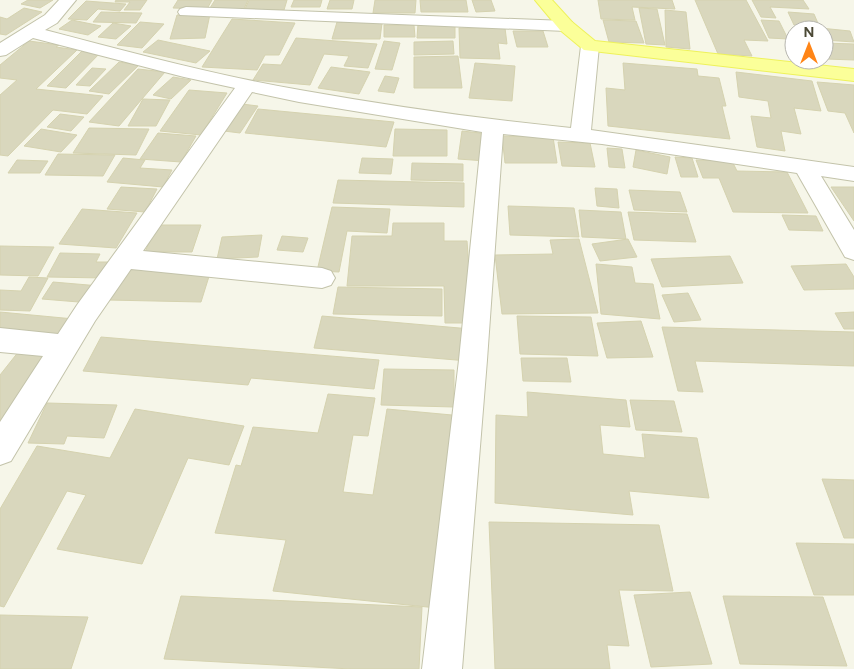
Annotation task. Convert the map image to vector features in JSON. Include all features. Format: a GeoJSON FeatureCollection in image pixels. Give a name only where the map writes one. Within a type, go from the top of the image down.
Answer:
{"type":"FeatureCollection","features":[{"type":"Feature","properties":{"kind":"main road"},"geometry":{"type":"LineString","coordinates":[[543,0],[566,26],[590,46],[854,75]]}},
{"type":"Feature","properties":{"kind":"street"},"geometry":{"type":"LineString","coordinates":[[0,51],[51,19],[68,0]]}},
{"type":"Feature","properties":{"kind":"street"},"geometry":{"type":"LineString","coordinates":[[186,12],[566,26]]}},
{"type":"Feature","properties":{"kind":"street"},"geometry":{"type":"LineString","coordinates":[[32,32],[246,86],[493,127],[580,136],[854,174]]}},
{"type":"Feature","properties":{"kind":"street"},"geometry":{"type":"LineString","coordinates":[[580,136],[590,46]]}},
{"type":"Feature","properties":{"kind":"street"},"geometry":{"type":"LineString","coordinates":[[0,450],[65,347],[125,258],[246,86]]}},
{"type":"Feature","properties":{"kind":"street"},"geometry":{"type":"LineString","coordinates":[[442,669],[473,360],[493,127]]}},
{"type":"Feature","properties":{"kind":"street"},"geometry":{"type":"LineString","coordinates":[[804,167],[854,250]]}},
{"type":"Feature","properties":{"kind":"street"},"geometry":{"type":"LineString","coordinates":[[125,258],[322,278]]}},
{"type":"Feature","properties":{"kind":"street"},"geometry":{"type":"LineString","coordinates":[[0,340],[65,347]]}},
{"type":"Feature","properties":{"kind":"building"},"geometry":{"type":"Polygon","coordinates":[[[28,0],[53,0],[40,8],[21,4],[28,0]]]}},
{"type":"Feature","properties":{"kind":"building"},"geometry":{"type":"Polygon","coordinates":[[[116,0],[147,0],[140,10],[124,10],[130,2],[115,2],[116,0]]]}},
{"type":"Feature","properties":{"kind":"building"},"geometry":{"type":"Polygon","coordinates":[[[178,0],[212,0],[207,9],[173,8],[178,0]]]}},
{"type":"Feature","properties":{"kind":"building"},"geometry":{"type":"Polygon","coordinates":[[[215,0],[248,0],[244,9],[210,8],[215,0]]]}},
{"type":"Feature","properties":{"kind":"building"},"geometry":{"type":"Polygon","coordinates":[[[249,0],[287,0],[284,10],[245,9],[249,0]]]}},
{"type":"Feature","properties":{"kind":"building"},"geometry":{"type":"Polygon","coordinates":[[[294,0],[322,0],[320,7],[291,7],[294,0]]]}},
{"type":"Feature","properties":{"kind":"building"},"geometry":{"type":"Polygon","coordinates":[[[330,0],[354,0],[352,9],[327,9],[330,0]]]}},
{"type":"Feature","properties":{"kind":"building"},"geometry":{"type":"Polygon","coordinates":[[[375,0],[416,0],[415,13],[373,13],[375,0]]]}},
{"type":"Feature","properties":{"kind":"building"},"geometry":{"type":"Polygon","coordinates":[[[420,0],[466,0],[468,12],[421,12],[420,0]]]}},
{"type":"Feature","properties":{"kind":"building"},"geometry":{"type":"Polygon","coordinates":[[[472,0],[491,0],[495,11],[476,12],[472,0]]]}},
{"type":"Feature","properties":{"kind":"building"},"geometry":{"type":"Polygon","coordinates":[[[598,0],[672,0],[675,9],[632,7],[635,20],[601,19],[598,0]]]}},
{"type":"Feature","properties":{"kind":"building"},"geometry":{"type":"Polygon","coordinates":[[[695,0],[746,0],[768,41],[744,40],[752,56],[718,54],[695,0]]]}},
{"type":"Feature","properties":{"kind":"building"},"geometry":{"type":"Polygon","coordinates":[[[752,0],[803,0],[809,9],[770,7],[776,18],[761,17],[752,0]]]}},
{"type":"Feature","properties":{"kind":"building"},"geometry":{"type":"Polygon","coordinates":[[[86,1],[126,4],[120,11],[98,9],[87,20],[68,19],[86,1]]]}},
{"type":"Feature","properties":{"kind":"building"},"geometry":{"type":"Polygon","coordinates":[[[24,8],[42,12],[6,35],[0,34],[0,17],[7,19],[24,8]]]}},
{"type":"Feature","properties":{"kind":"building"},"geometry":{"type":"Polygon","coordinates":[[[639,8],[657,9],[665,45],[646,44],[639,8]]]}},
{"type":"Feature","properties":{"kind":"building"},"geometry":{"type":"Polygon","coordinates":[[[665,10],[686,12],[690,49],[666,47],[665,10]]]}},
{"type":"Feature","properties":{"kind":"building"},"geometry":{"type":"Polygon","coordinates":[[[101,12],[142,13],[136,23],[93,22],[101,12]]]}},
{"type":"Feature","properties":{"kind":"building"},"geometry":{"type":"Polygon","coordinates":[[[788,12],[814,14],[817,20],[792,20],[788,12]]]}},
{"type":"Feature","properties":{"kind":"building"},"geometry":{"type":"Polygon","coordinates":[[[210,14],[205,38],[170,39],[177,15],[210,14]]]}},
{"type":"Feature","properties":{"kind":"building"},"geometry":{"type":"Polygon","coordinates":[[[232,19],[295,23],[279,55],[265,55],[257,70],[202,67],[232,19]]]}},
{"type":"Feature","properties":{"kind":"building"},"geometry":{"type":"Polygon","coordinates":[[[72,20],[101,26],[88,35],[59,29],[72,20]]]}},
{"type":"Feature","properties":{"kind":"building"},"geometry":{"type":"Polygon","coordinates":[[[603,20],[636,21],[644,43],[609,42],[603,20]]]}},
{"type":"Feature","properties":{"kind":"building"},"geometry":{"type":"Polygon","coordinates":[[[761,20],[779,21],[784,31],[784,39],[769,38],[761,20]]]}},
{"type":"Feature","properties":{"kind":"building"},"geometry":{"type":"Polygon","coordinates":[[[140,22],[164,24],[142,48],[117,45],[140,22]]]}},
{"type":"Feature","properties":{"kind":"building"},"geometry":{"type":"Polygon","coordinates":[[[337,22],[382,23],[380,39],[332,39],[337,22]]]}},
{"type":"Feature","properties":{"kind":"building"},"geometry":{"type":"Polygon","coordinates":[[[113,23],[131,26],[116,39],[98,37],[113,23]]]}},
{"type":"Feature","properties":{"kind":"building"},"geometry":{"type":"Polygon","coordinates":[[[418,24],[455,24],[455,38],[417,38],[418,24]]]}},
{"type":"Feature","properties":{"kind":"building"},"geometry":{"type":"Polygon","coordinates":[[[384,25],[414,25],[415,37],[384,37],[384,25]]]}},
{"type":"Feature","properties":{"kind":"building"},"geometry":{"type":"Polygon","coordinates":[[[459,28],[505,28],[507,44],[498,43],[500,59],[460,58],[459,28]]]}},
{"type":"Feature","properties":{"kind":"building"},"geometry":{"type":"Polygon","coordinates":[[[834,29],[850,31],[854,42],[834,41],[834,29]]]}},
{"type":"Feature","properties":{"kind":"building"},"geometry":{"type":"Polygon","coordinates":[[[513,31],[543,31],[548,47],[517,47],[513,31]]]}},
{"type":"Feature","properties":{"kind":"building"},"geometry":{"type":"Polygon","coordinates":[[[296,38],[377,44],[368,68],[344,66],[349,56],[324,54],[310,85],[253,80],[263,64],[281,65],[296,38]]]}},
{"type":"Feature","properties":{"kind":"building"},"geometry":{"type":"Polygon","coordinates":[[[158,40],[210,51],[196,63],[143,52],[158,40]]]}},
{"type":"Feature","properties":{"kind":"building"},"geometry":{"type":"Polygon","coordinates":[[[29,41],[59,45],[56,47],[77,50],[36,89],[103,96],[87,114],[53,110],[8,156],[0,155],[0,95],[17,80],[0,78],[0,65],[29,41]]]}},
{"type":"Feature","properties":{"kind":"building"},"geometry":{"type":"Polygon","coordinates":[[[384,41],[400,43],[392,70],[375,69],[384,41]]]}},
{"type":"Feature","properties":{"kind":"building"},"geometry":{"type":"Polygon","coordinates":[[[453,41],[454,54],[414,55],[414,42],[453,41]]]}},
{"type":"Feature","properties":{"kind":"building"},"geometry":{"type":"Polygon","coordinates":[[[834,43],[854,44],[854,60],[834,59],[834,43]]]}},
{"type":"Feature","properties":{"kind":"building"},"geometry":{"type":"Polygon","coordinates":[[[83,50],[101,52],[66,88],[47,86],[83,50]]]}},
{"type":"Feature","properties":{"kind":"building"},"geometry":{"type":"Polygon","coordinates":[[[458,56],[462,88],[414,88],[414,57],[458,56]]]}},
{"type":"Feature","properties":{"kind":"building"},"geometry":{"type":"Polygon","coordinates":[[[119,62],[139,65],[109,94],[89,91],[119,62]]]}},
{"type":"Feature","properties":{"kind":"building"},"geometry":{"type":"Polygon","coordinates":[[[475,63],[515,66],[512,101],[469,98],[475,63]]]}},
{"type":"Feature","properties":{"kind":"building"},"geometry":{"type":"Polygon","coordinates":[[[623,63],[697,69],[698,76],[719,78],[726,106],[722,106],[730,139],[608,126],[606,88],[625,90],[623,63]]]}},
{"type":"Feature","properties":{"kind":"building"},"geometry":{"type":"Polygon","coordinates":[[[331,67],[370,72],[359,94],[318,88],[331,67]]]}},
{"type":"Feature","properties":{"kind":"building"},"geometry":{"type":"Polygon","coordinates":[[[92,68],[106,69],[90,86],[76,85],[92,68]]]}},
{"type":"Feature","properties":{"kind":"building"},"geometry":{"type":"Polygon","coordinates":[[[138,69],[165,72],[119,126],[89,122],[138,69]]]}},
{"type":"Feature","properties":{"kind":"building"},"geometry":{"type":"Polygon","coordinates":[[[736,72],[812,81],[821,111],[794,108],[801,134],[781,131],[785,151],[757,147],[751,116],[771,118],[768,101],[739,97],[736,72]]]}},
{"type":"Feature","properties":{"kind":"building"},"geometry":{"type":"Polygon","coordinates":[[[385,76],[399,78],[394,93],[378,91],[385,76]]]}},
{"type":"Feature","properties":{"kind":"building"},"geometry":{"type":"Polygon","coordinates":[[[173,77],[191,80],[171,99],[153,95],[173,77]]]}},
{"type":"Feature","properties":{"kind":"building"},"geometry":{"type":"Polygon","coordinates":[[[817,82],[854,85],[854,133],[845,113],[828,111],[817,82]]]}},
{"type":"Feature","properties":{"kind":"building"},"geometry":{"type":"Polygon","coordinates":[[[189,90],[227,93],[201,135],[160,131],[189,90]]]}},
{"type":"Feature","properties":{"kind":"building"},"geometry":{"type":"Polygon","coordinates":[[[143,99],[170,100],[156,126],[128,126],[143,99]]]}},
{"type":"Feature","properties":{"kind":"building"},"geometry":{"type":"Polygon","coordinates":[[[242,104],[258,106],[240,133],[224,131],[242,104]]]}},
{"type":"Feature","properties":{"kind":"building"},"geometry":{"type":"Polygon","coordinates":[[[258,109],[394,122],[386,147],[245,133],[258,109]]]}},
{"type":"Feature","properties":{"kind":"building"},"geometry":{"type":"Polygon","coordinates":[[[60,114],[84,117],[71,131],[47,127],[60,114]]]}},
{"type":"Feature","properties":{"kind":"building"},"geometry":{"type":"Polygon","coordinates":[[[89,128],[149,129],[136,155],[73,153],[89,128]]]}},
{"type":"Feature","properties":{"kind":"building"},"geometry":{"type":"Polygon","coordinates":[[[41,129],[77,135],[61,152],[24,146],[41,129]]]}},
{"type":"Feature","properties":{"kind":"building"},"geometry":{"type":"Polygon","coordinates":[[[395,129],[447,130],[447,156],[393,156],[395,129]]]}},
{"type":"Feature","properties":{"kind":"building"},"geometry":{"type":"Polygon","coordinates":[[[462,131],[489,134],[486,161],[458,159],[462,131]]]}},
{"type":"Feature","properties":{"kind":"building"},"geometry":{"type":"Polygon","coordinates":[[[158,133],[196,136],[181,162],[140,159],[158,133]]]}},
{"type":"Feature","properties":{"kind":"building"},"geometry":{"type":"Polygon","coordinates":[[[502,136],[553,137],[557,163],[505,163],[502,136]]]}},
{"type":"Feature","properties":{"kind":"building"},"geometry":{"type":"Polygon","coordinates":[[[558,142],[590,143],[595,167],[562,166],[558,142]]]}},
{"type":"Feature","properties":{"kind":"building"},"geometry":{"type":"Polygon","coordinates":[[[607,148],[622,149],[625,168],[609,167],[607,148]]]}},
{"type":"Feature","properties":{"kind":"building"},"geometry":{"type":"Polygon","coordinates":[[[636,150],[670,157],[667,174],[633,167],[636,150]]]}},
{"type":"Feature","properties":{"kind":"building"},"geometry":{"type":"Polygon","coordinates":[[[58,154],[115,155],[103,176],[45,175],[58,154]]]}},
{"type":"Feature","properties":{"kind":"building"},"geometry":{"type":"Polygon","coordinates":[[[675,157],[692,158],[698,177],[681,177],[675,157]]]}},
{"type":"Feature","properties":{"kind":"building"},"geometry":{"type":"Polygon","coordinates":[[[123,158],[145,160],[140,168],[172,170],[163,187],[107,182],[123,158]]]}},
{"type":"Feature","properties":{"kind":"building"},"geometry":{"type":"Polygon","coordinates":[[[362,158],[393,159],[391,174],[359,173],[362,158]]]}},
{"type":"Feature","properties":{"kind":"building"},"geometry":{"type":"Polygon","coordinates":[[[17,160],[48,161],[40,173],[8,173],[17,160]]]}},
{"type":"Feature","properties":{"kind":"building"},"geometry":{"type":"Polygon","coordinates":[[[696,160],[732,161],[737,171],[787,172],[808,213],[733,212],[719,178],[703,178],[696,160]]]}},
{"type":"Feature","properties":{"kind":"building"},"geometry":{"type":"Polygon","coordinates":[[[412,163],[463,164],[463,181],[411,180],[412,163]]]}},
{"type":"Feature","properties":{"kind":"building"},"geometry":{"type":"Polygon","coordinates":[[[338,180],[464,183],[464,207],[333,203],[338,180]]]}},
{"type":"Feature","properties":{"kind":"building"},"geometry":{"type":"Polygon","coordinates":[[[121,187],[157,189],[145,212],[107,209],[121,187]]]}},
{"type":"Feature","properties":{"kind":"building"},"geometry":{"type":"Polygon","coordinates":[[[831,187],[854,187],[854,221],[831,187]]]}},
{"type":"Feature","properties":{"kind":"building"},"geometry":{"type":"Polygon","coordinates":[[[595,188],[617,189],[619,208],[597,206],[595,188]]]}},
{"type":"Feature","properties":{"kind":"building"},"geometry":{"type":"Polygon","coordinates":[[[629,190],[680,192],[687,212],[634,210],[629,190]]]}},
{"type":"Feature","properties":{"kind":"building"},"geometry":{"type":"Polygon","coordinates":[[[508,206],[574,208],[579,237],[510,235],[508,206]]]}},
{"type":"Feature","properties":{"kind":"building"},"geometry":{"type":"Polygon","coordinates":[[[332,207],[390,209],[387,233],[347,231],[339,272],[317,271],[332,207]]]}},
{"type":"Feature","properties":{"kind":"building"},"geometry":{"type":"Polygon","coordinates":[[[82,209],[137,213],[116,248],[59,244],[82,209]]]}},
{"type":"Feature","properties":{"kind":"building"},"geometry":{"type":"Polygon","coordinates":[[[579,210],[621,212],[626,239],[582,237],[579,210]]]}},
{"type":"Feature","properties":{"kind":"building"},"geometry":{"type":"Polygon","coordinates":[[[628,212],[687,214],[696,242],[634,240],[628,212]]]}},
{"type":"Feature","properties":{"kind":"building"},"geometry":{"type":"Polygon","coordinates":[[[782,215],[816,216],[823,231],[789,230],[782,215]]]}},
{"type":"Feature","properties":{"kind":"building"},"geometry":{"type":"Polygon","coordinates":[[[393,223],[444,223],[444,241],[467,241],[473,323],[445,323],[444,286],[347,286],[352,236],[392,236],[393,223]]]}},
{"type":"Feature","properties":{"kind":"building"},"geometry":{"type":"Polygon","coordinates":[[[157,225],[201,225],[192,252],[145,252],[157,225]]]}},
{"type":"Feature","properties":{"kind":"building"},"geometry":{"type":"Polygon","coordinates":[[[262,235],[258,257],[217,259],[222,237],[262,235]]]}},
{"type":"Feature","properties":{"kind":"building"},"geometry":{"type":"Polygon","coordinates":[[[282,236],[308,238],[303,252],[277,250],[282,236]]]}},
{"type":"Feature","properties":{"kind":"building"},"geometry":{"type":"Polygon","coordinates":[[[579,239],[598,313],[502,314],[495,255],[553,254],[550,240],[579,239]]]}},
{"type":"Feature","properties":{"kind":"building"},"geometry":{"type":"Polygon","coordinates":[[[628,239],[637,257],[600,261],[592,244],[628,239]]]}},
{"type":"Feature","properties":{"kind":"building"},"geometry":{"type":"Polygon","coordinates":[[[0,246],[54,247],[38,276],[0,275],[0,246]]]}},
{"type":"Feature","properties":{"kind":"building"},"geometry":{"type":"Polygon","coordinates":[[[60,253],[100,254],[96,262],[112,262],[105,278],[47,277],[60,253]]]}},
{"type":"Feature","properties":{"kind":"building"},"geometry":{"type":"Polygon","coordinates":[[[730,256],[743,283],[662,287],[651,259],[730,256]]]}},
{"type":"Feature","properties":{"kind":"building"},"geometry":{"type":"Polygon","coordinates":[[[596,264],[632,267],[635,283],[653,284],[660,319],[601,314],[596,264]]]}},
{"type":"Feature","properties":{"kind":"building"},"geometry":{"type":"Polygon","coordinates":[[[846,264],[854,277],[854,289],[804,290],[791,266],[846,264]]]}},
{"type":"Feature","properties":{"kind":"building"},"geometry":{"type":"Polygon","coordinates":[[[123,268],[211,270],[201,302],[108,300],[123,268]]]}},
{"type":"Feature","properties":{"kind":"building"},"geometry":{"type":"Polygon","coordinates":[[[29,277],[48,278],[30,311],[0,310],[0,290],[21,291],[29,277]]]}},
{"type":"Feature","properties":{"kind":"building"},"geometry":{"type":"Polygon","coordinates":[[[53,282],[100,286],[91,303],[42,299],[53,282]]]}},
{"type":"Feature","properties":{"kind":"building"},"geometry":{"type":"Polygon","coordinates":[[[338,287],[442,289],[442,316],[333,314],[338,287]]]}},
{"type":"Feature","properties":{"kind":"building"},"geometry":{"type":"Polygon","coordinates":[[[688,293],[701,320],[674,322],[662,295],[688,293]]]}},
{"type":"Feature","properties":{"kind":"building"},"geometry":{"type":"Polygon","coordinates":[[[0,312],[74,319],[60,343],[0,337],[0,312]]]}},
{"type":"Feature","properties":{"kind":"building"},"geometry":{"type":"Polygon","coordinates":[[[854,312],[854,329],[844,329],[835,313],[854,312]]]}},
{"type":"Feature","properties":{"kind":"building"},"geometry":{"type":"Polygon","coordinates":[[[322,316],[471,329],[468,361],[314,348],[322,316]]]}},
{"type":"Feature","properties":{"kind":"building"},"geometry":{"type":"Polygon","coordinates":[[[517,316],[591,317],[598,356],[520,354],[517,316]]]}},
{"type":"Feature","properties":{"kind":"building"},"geometry":{"type":"Polygon","coordinates":[[[641,321],[653,357],[607,358],[597,323],[641,321]]]}},
{"type":"Feature","properties":{"kind":"building"},"geometry":{"type":"Polygon","coordinates":[[[662,327],[854,332],[854,366],[695,361],[703,392],[678,391],[662,327]]]}},
{"type":"Feature","properties":{"kind":"building"},"geometry":{"type":"Polygon","coordinates":[[[101,337],[379,360],[374,389],[251,378],[248,385],[83,371],[101,337]]]}},
{"type":"Feature","properties":{"kind":"building"},"geometry":{"type":"Polygon","coordinates":[[[23,346],[57,353],[0,432],[0,375],[23,346]]]}},
{"type":"Feature","properties":{"kind":"building"},"geometry":{"type":"Polygon","coordinates":[[[521,358],[567,358],[571,382],[523,381],[521,358]]]}},
{"type":"Feature","properties":{"kind":"building"},"geometry":{"type":"Polygon","coordinates":[[[384,369],[454,370],[454,407],[381,405],[384,369]]]}},
{"type":"Feature","properties":{"kind":"building"},"geometry":{"type":"Polygon","coordinates":[[[527,392],[626,400],[630,427],[600,425],[603,454],[645,458],[642,434],[697,438],[709,498],[629,491],[633,515],[495,503],[496,415],[528,417],[527,392]]]}},
{"type":"Feature","properties":{"kind":"building"},"geometry":{"type":"Polygon","coordinates":[[[328,394],[375,398],[368,436],[353,435],[343,492],[373,495],[387,409],[452,415],[437,608],[273,591],[286,540],[215,533],[236,465],[241,466],[253,427],[318,433],[328,394]]]}},
{"type":"Feature","properties":{"kind":"building"},"geometry":{"type":"Polygon","coordinates":[[[630,400],[674,401],[682,432],[636,430],[630,400]]]}},
{"type":"Feature","properties":{"kind":"building"},"geometry":{"type":"Polygon","coordinates":[[[47,403],[117,405],[104,438],[67,436],[64,444],[28,443],[47,403]]]}},
{"type":"Feature","properties":{"kind":"building"},"geometry":{"type":"Polygon","coordinates":[[[135,409],[244,426],[229,465],[188,458],[142,564],[57,549],[86,495],[67,491],[4,607],[0,606],[0,509],[37,446],[110,458],[135,409]]]}},
{"type":"Feature","properties":{"kind":"building"},"geometry":{"type":"Polygon","coordinates":[[[822,479],[854,480],[854,538],[844,538],[822,479]]]}},
{"type":"Feature","properties":{"kind":"building"},"geometry":{"type":"Polygon","coordinates":[[[489,522],[659,525],[673,591],[619,590],[629,646],[607,645],[610,669],[495,669],[489,522]]]}},
{"type":"Feature","properties":{"kind":"building"},"geometry":{"type":"Polygon","coordinates":[[[796,543],[854,544],[854,595],[814,595],[796,543]]]}},
{"type":"Feature","properties":{"kind":"building"},"geometry":{"type":"Polygon","coordinates":[[[690,592],[712,664],[651,667],[634,595],[690,592]]]}},
{"type":"Feature","properties":{"kind":"building"},"geometry":{"type":"Polygon","coordinates":[[[181,596],[422,607],[419,669],[351,669],[164,659],[181,596]]]}},
{"type":"Feature","properties":{"kind":"building"},"geometry":{"type":"Polygon","coordinates":[[[723,596],[823,597],[847,666],[740,664],[723,596]]]}},
{"type":"Feature","properties":{"kind":"building"},"geometry":{"type":"Polygon","coordinates":[[[0,615],[88,617],[71,669],[0,669],[0,615]]]}}]}
